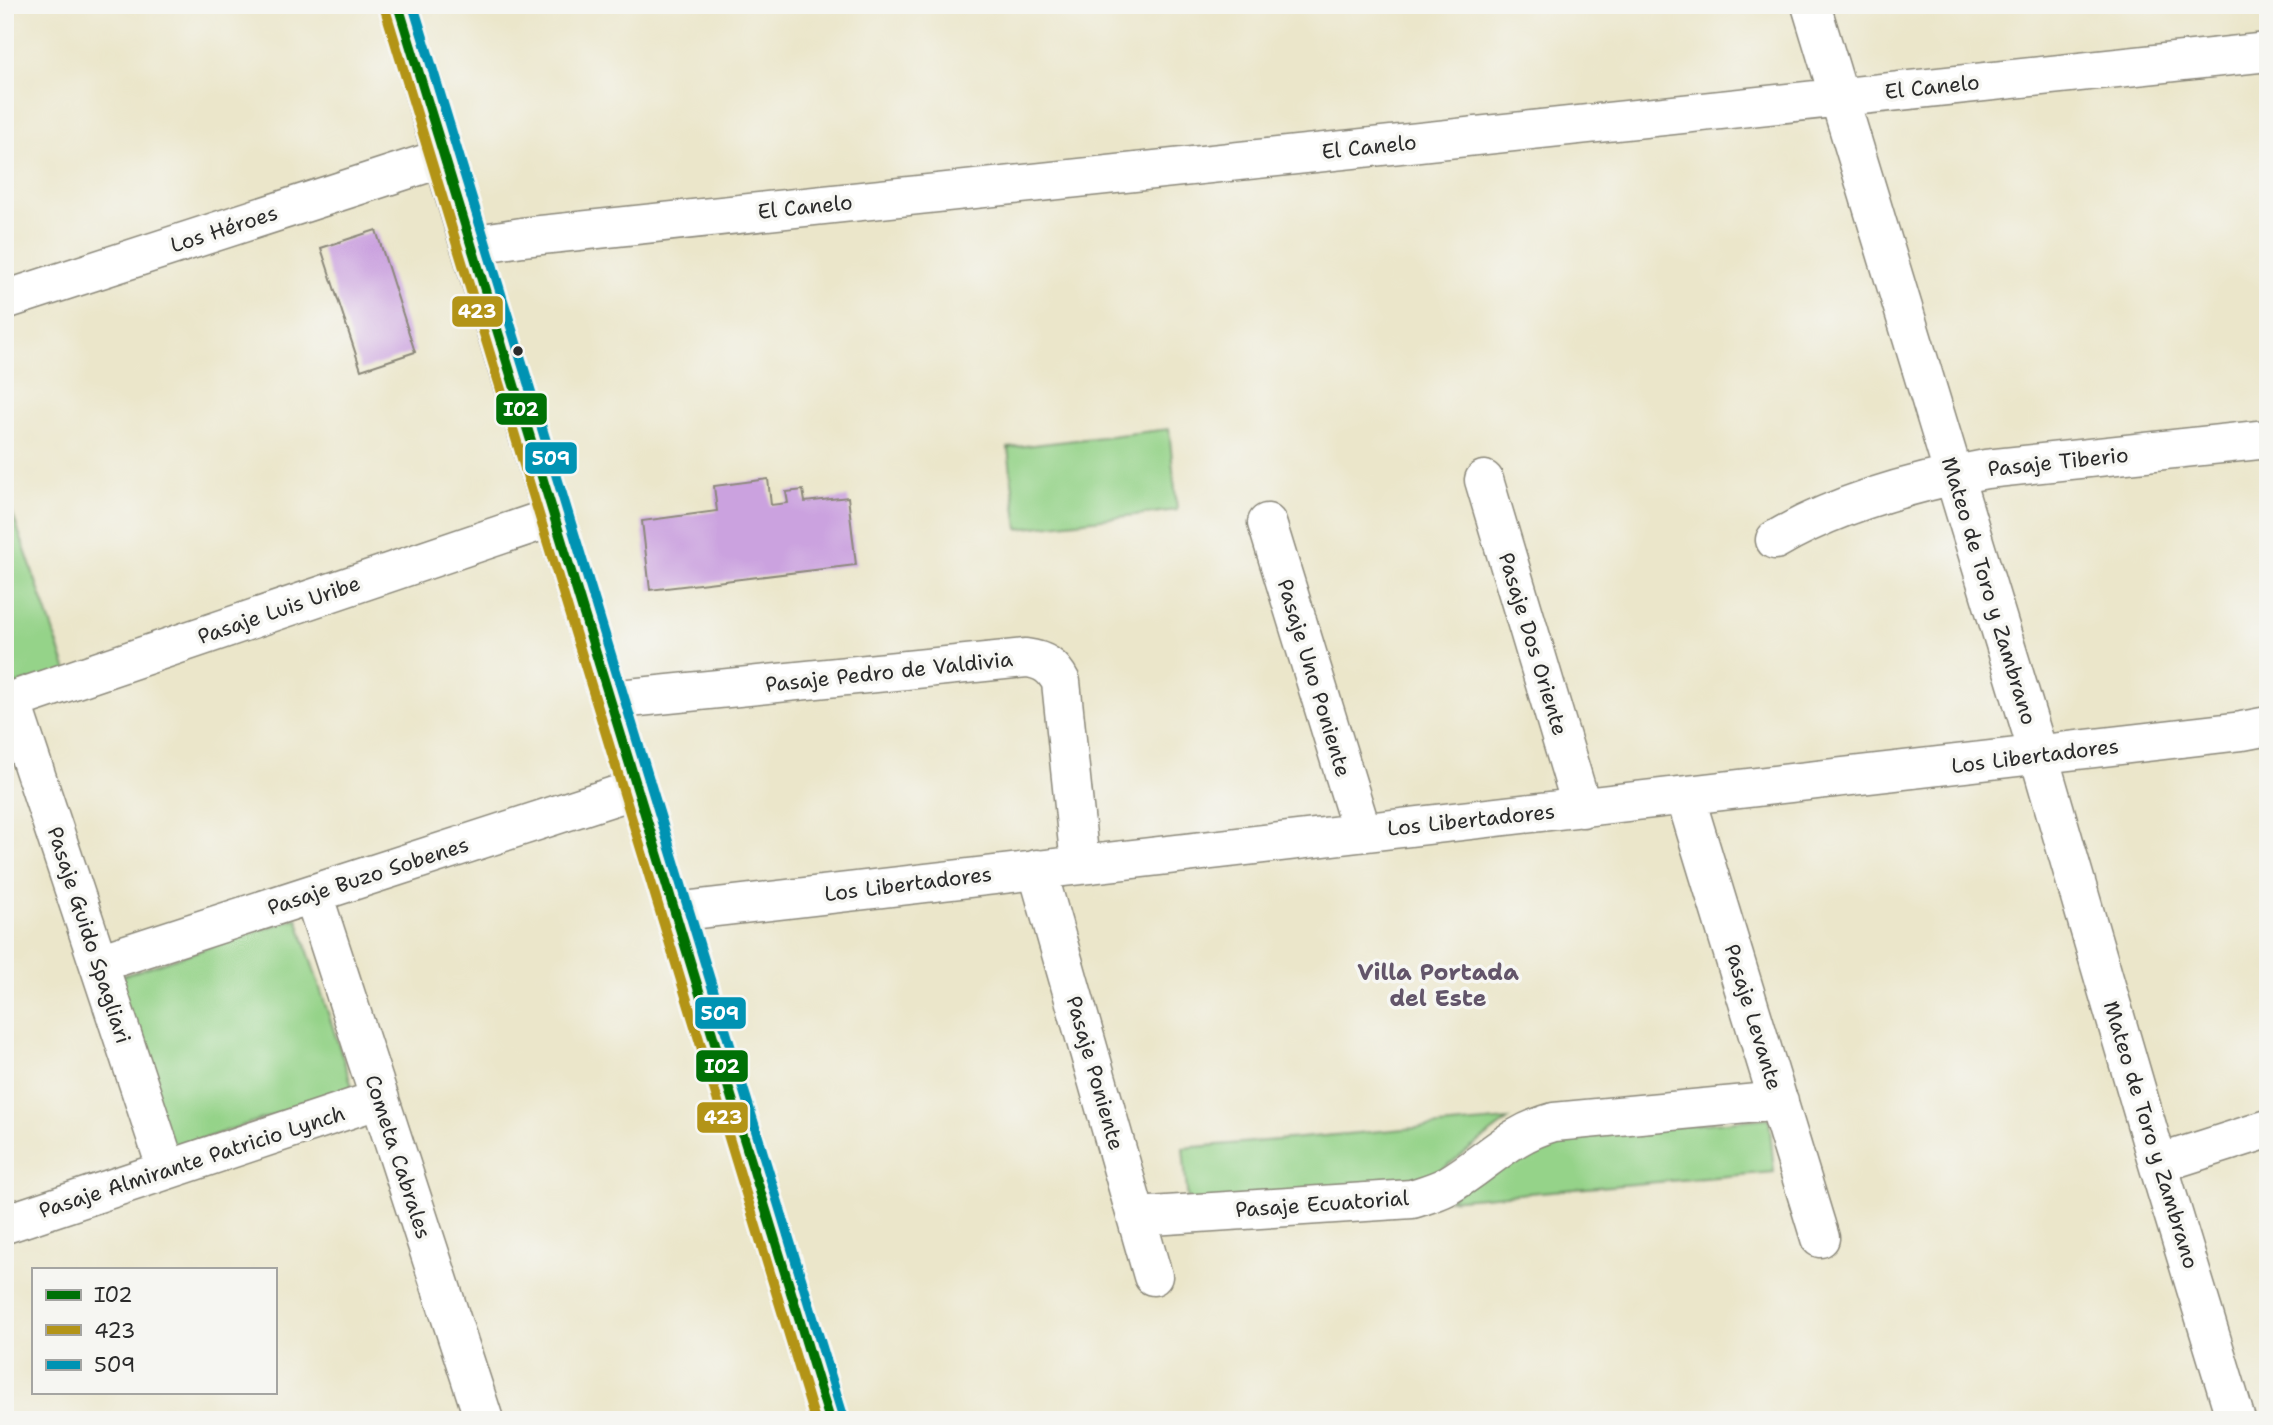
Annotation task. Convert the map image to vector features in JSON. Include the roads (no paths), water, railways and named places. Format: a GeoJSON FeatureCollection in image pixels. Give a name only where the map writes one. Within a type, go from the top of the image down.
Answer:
{"type":"FeatureCollection","features":[{"type":"Feature","properties":{"kind":"main road"},"geometry":{"type":"LineString","coordinates":[[398,5],[830,1420]]}},
{"type":"Feature","properties":{"kind":"street","name":"Mateo de Toro y Zambrano"},"geometry":{"type":"LineString","coordinates":[[1811,5],[2039,756],[2236,1420]]}},
{"type":"Feature","properties":{"kind":"street","name":"El Canelo"},"geometry":{"type":"LineString","coordinates":[[470,245],[522,237],[2268,52]]}},
{"type":"Feature","properties":{"kind":"street","name":"Los Héroes"},"geometry":{"type":"LineString","coordinates":[[5,300],[443,158]]}},
{"type":"Feature","properties":{"kind":"street","name":"Pasaje Tiberio"},"geometry":{"type":"LineString","coordinates":[[1775,540],[1833,510],[1953,475],[1986,469],[2268,439]]}},
{"type":"Feature","properties":{"kind":"street","name":"Pasaje Dos Oriente"},"geometry":{"type":"LineString","coordinates":[[1484,480],[1582,808]]}},
{"type":"Feature","properties":{"kind":"street","name":"Pasaje Luis Uribe"},"geometry":{"type":"LineString","coordinates":[[8,702],[553,517]]}},
{"type":"Feature","properties":{"kind":"street","name":"Pasaje Uno Poniente"},"geometry":{"type":"LineString","coordinates":[[1267,523],[1362,832]]}},
{"type":"Feature","properties":{"kind":"street","name":"Pasaje Pedro de Valdivia"},"geometry":{"type":"LineString","coordinates":[[609,700],[1026,658],[1039,660],[1050,666],[1061,682],[1080,864]]}},
{"type":"Feature","properties":{"kind":"street","name":"Pasaje Guido Spagliari"},"geometry":{"type":"LineString","coordinates":[[8,702],[99,963],[167,1170]]}},
{"type":"Feature","properties":{"kind":"street","name":"Los Libertadores"},"geometry":{"type":"LineString","coordinates":[[674,912],[2039,756],[2268,726]]}},
{"type":"Feature","properties":{"kind":"street","name":"Pasaje Buzo Sobenes"},"geometry":{"type":"LineString","coordinates":[[99,963],[636,789]]}},
{"type":"Feature","properties":{"kind":"street","name":"Pasaje Levante"},"geometry":{"type":"LineString","coordinates":[[1685,796],[1820,1238]]}},
{"type":"Feature","properties":{"kind":"street","name":"Pasaje Poniente"},"geometry":{"type":"LineString","coordinates":[[1037,869],[1153,1276]]}},
{"type":"Feature","properties":{"kind":"street","name":"Cometa Cabrales"},"geometry":{"type":"LineString","coordinates":[[313,894],[484,1420]]}},
{"type":"Feature","properties":{"kind":"street","name":"Pasaje Almirante Patricio Lynch"},"geometry":{"type":"LineString","coordinates":[[5,1224],[380,1100]]}},
{"type":"Feature","properties":{"kind":"street","name":"Pasaje Ecuatorial"},"geometry":{"type":"LineString","coordinates":[[1136,1217],[1412,1199],[1447,1186],[1520,1134],[1554,1122],[1779,1101]]}},
{"type":"Feature","properties":{"kind":"street"},"geometry":{"type":"LineString","coordinates":[[2158,1164],[2268,1129]]}},
{"type":"Feature","properties":{"kind":"district","name":"Villa Portada del Este"},"geometry":{"type":"Point","coordinates":[1438,985]}}]}
